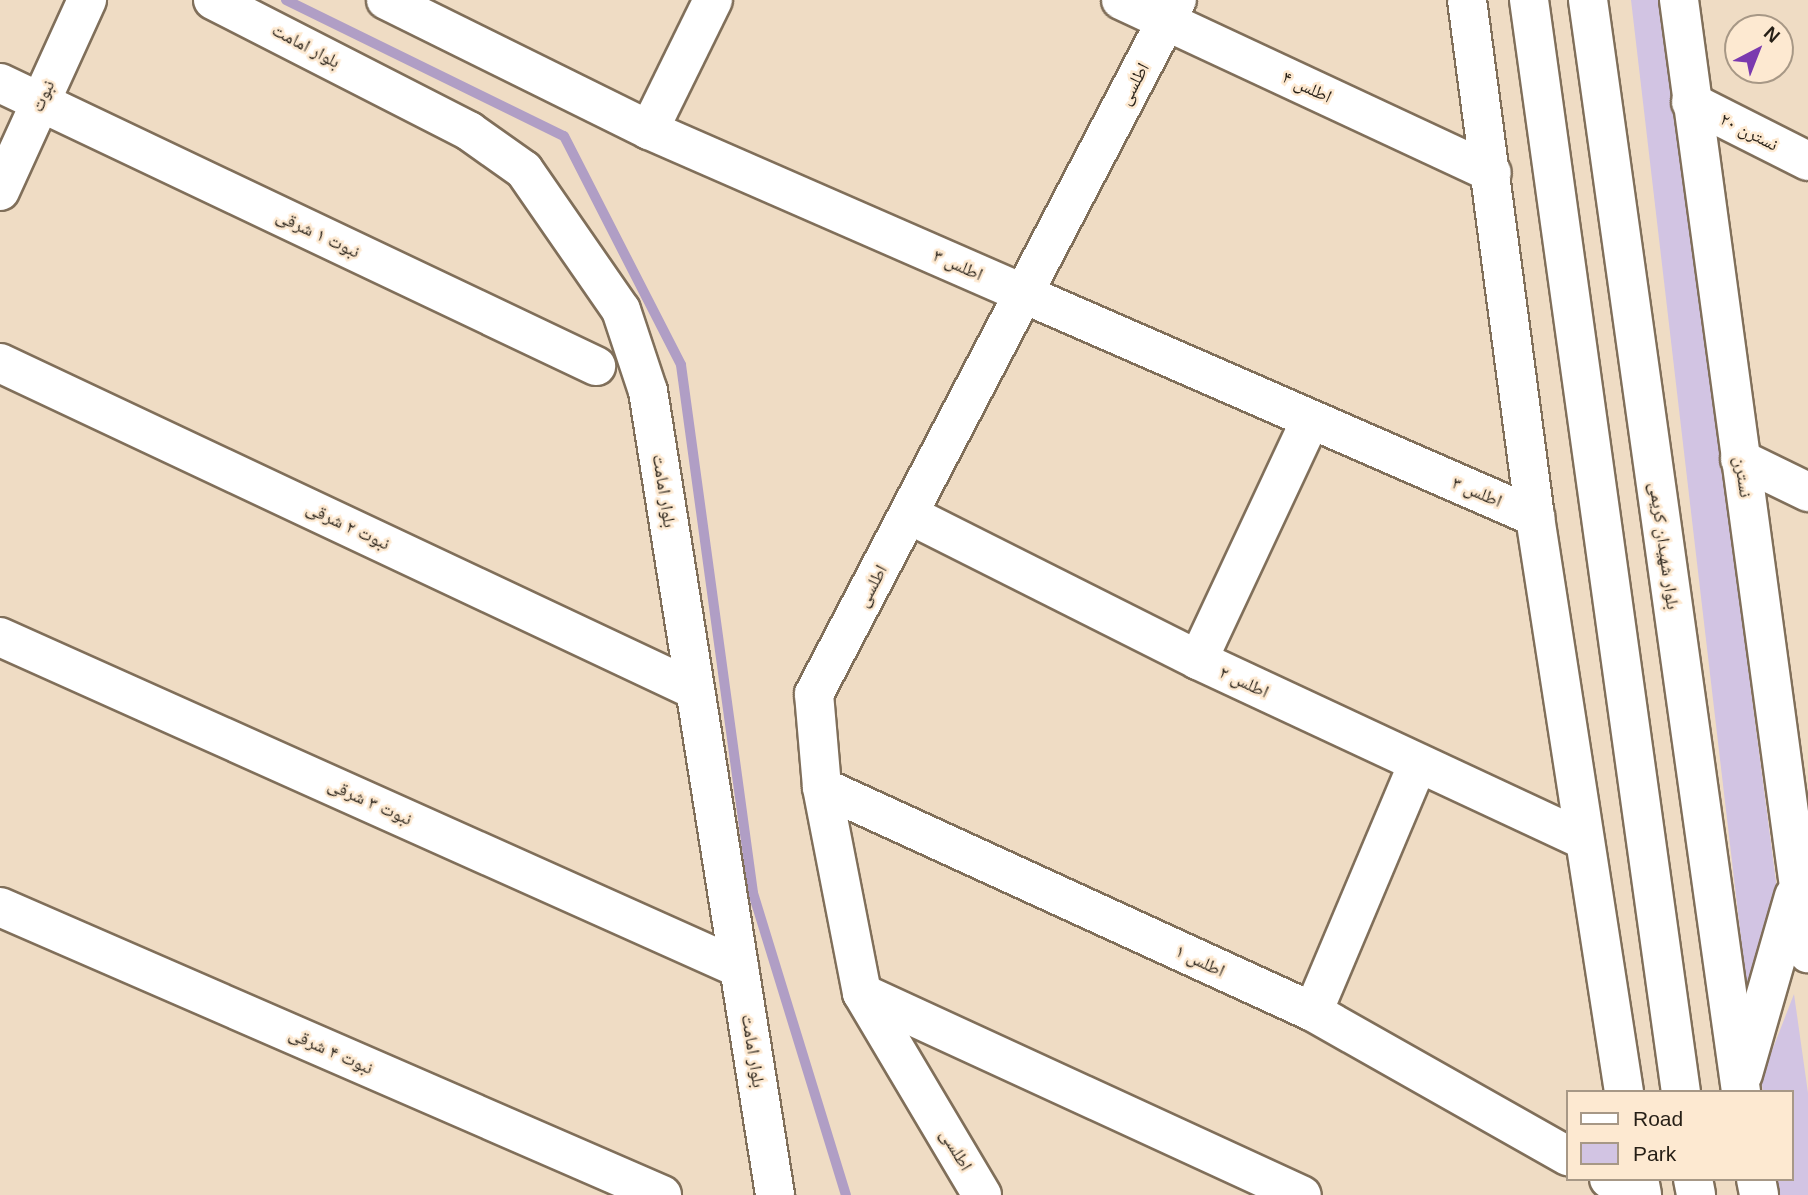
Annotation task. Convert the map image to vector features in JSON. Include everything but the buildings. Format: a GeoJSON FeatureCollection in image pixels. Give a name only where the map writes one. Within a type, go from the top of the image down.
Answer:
{"type":"FeatureCollection","features":[{"type":"Feature","properties":{"kind":"street","name":"نبوت"},"geometry":{"type":"LineString","coordinates":[[0,191],[87,0]]}},
{"type":"Feature","properties":{"kind":"street","name":"بلوار امامت"},"geometry":{"type":"LineString","coordinates":[[213,0],[469,131],[524,170],[571,233],[621,310],[648,391],[775,1195]]}},
{"type":"Feature","properties":{"kind":"street","name":"اطلس ۳"},"geometry":{"type":"LineString","coordinates":[[386,0],[649,130],[1535,517]]}},
{"type":"Feature","properties":{"kind":"street"},"geometry":{"type":"LineString","coordinates":[[649,130],[713,0]]}},
{"type":"Feature","properties":{"kind":"street","name":"اطلس ۴"},"geometry":{"type":"LineString","coordinates":[[1121,0],[1172,11],[1492,173]]}},
{"type":"Feature","properties":{"kind":"street"},"geometry":{"type":"LineString","coordinates":[[1466,0],[1492,173],[1535,517],[1582,839],[1625,1090]]}},
{"type":"Feature","properties":{"kind":"street"},"geometry":{"type":"LineString","coordinates":[[1529,0],[1681,1090]]}},
{"type":"Feature","properties":{"kind":"street","name":"بلوار شهیدان کریمی"},"geometry":{"type":"LineString","coordinates":[[1588,0],[1740,1089]]}},
{"type":"Feature","properties":{"kind":"street","name":"نسترن"},"geometry":{"type":"LineString","coordinates":[[1679,0],[1740,459],[1798,820],[1798,883],[1808,953]]}},
{"type":"Feature","properties":{"kind":"street","name":"اطلسی"},"geometry":{"type":"LineString","coordinates":[[982,1195],[862,993],[822,787],[814,694],[1172,11]]}},
{"type":"Feature","properties":{"kind":"street","name":"نبوت ۱ شرقی"},"geometry":{"type":"LineString","coordinates":[[0,83],[596,366]]}},
{"type":"Feature","properties":{"kind":"street","name":"نسترن ۲۰"},"geometry":{"type":"LineString","coordinates":[[1691,102],[1808,161]]}},
{"type":"Feature","properties":{"kind":"street","name":"نبوت ۲ شرقی"},"geometry":{"type":"LineString","coordinates":[[0,363],[695,690]]}},
{"type":"Feature","properties":{"kind":"street"},"geometry":{"type":"LineString","coordinates":[[1198,660],[1310,421]]}},
{"type":"Feature","properties":{"kind":"street"},"geometry":{"type":"LineString","coordinates":[[1740,459],[1808,492]]}},
{"type":"Feature","properties":{"kind":"street","name":"اطلس ۲"},"geometry":{"type":"LineString","coordinates":[[910,515],[1198,660],[1582,839]]}},
{"type":"Feature","properties":{"kind":"street","name":"نبوت ۳ شرقی"},"geometry":{"type":"LineString","coordinates":[[0,637],[739,968]]}},
{"type":"Feature","properties":{"kind":"street"},"geometry":{"type":"LineString","coordinates":[[1313,1012],[1418,764]]}},
{"type":"Feature","properties":{"kind":"street","name":"اطلس ۱"},"geometry":{"type":"LineString","coordinates":[[822,787],[1313,1012],[1566,1155]]}},
{"type":"Feature","properties":{"kind":"street"},"geometry":{"type":"LineString","coordinates":[[1740,1089],[1798,883]]}},
{"type":"Feature","properties":{"kind":"street","name":"نبوت ۴ شرقی"},"geometry":{"type":"LineString","coordinates":[[0,907],[662,1195]]}},
{"type":"Feature","properties":{"kind":"street"},"geometry":{"type":"LineString","coordinates":[[862,993],[1302,1195]]}},
{"type":"Feature","properties":{"kind":"street"},"geometry":{"type":"LineString","coordinates":[[1613,1181],[1639,1195]]}},
{"type":"Feature","properties":{"kind":"green space"},"geometry":{"type":"Polygon","coordinates":[[[1631,0],[1661,0],[1778,897],[1748,998],[1631,0]]]}},
{"type":"Feature","properties":{"kind":"green space"},"geometry":{"type":"Polygon","coordinates":[[[1794,994],[1808,1093],[1808,1195],[1778,1195],[1776,1181],[1794,1181],[1794,1090],[1763,1090],[1761,1079],[1794,994]]]}},
{"type":"Feature","properties":{"kind":"waterway"},"geometry":{"type":"LineString","coordinates":[[286,0],[564,136],[681,365],[753,893],[846,1195]]}}]}
